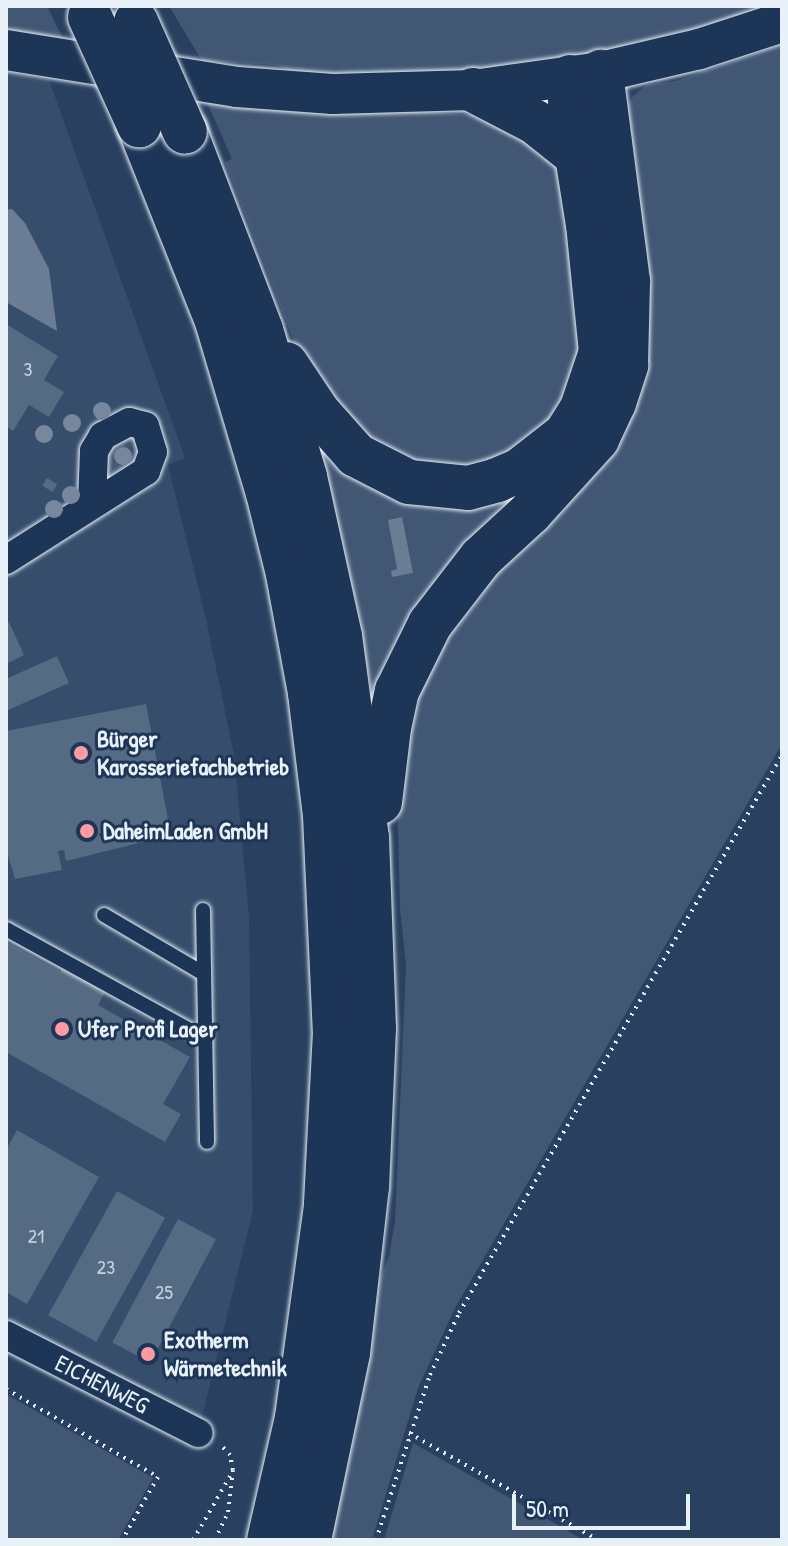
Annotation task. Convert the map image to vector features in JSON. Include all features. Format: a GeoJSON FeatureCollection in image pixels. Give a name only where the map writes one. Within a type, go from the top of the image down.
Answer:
{"type":"FeatureCollection","features":[{"type":"Feature","properties":{"kind":"highway"},"geometry":{"type":"LineString","coordinates":[[109,13],[139,125],[217,321],[268,493],[288,574],[310,693],[325,815],[335,1032],[326,1206],[297,1418],[269,1540]]}},
{"type":"Feature","properties":{"kind":"highway"},"geometry":{"type":"LineString","coordinates":[[109,13],[185,132],[261,330],[301,462],[323,553],[353,722],[367,838],[374,1028],[367,1186],[348,1353],[309,1540]]}},
{"type":"Feature","properties":{"kind":"highway"},"geometry":{"type":"LineString","coordinates":[[261,330],[334,433],[356,455],[384,472],[409,482],[468,488],[520,470],[566,434],[582,408],[601,352],[590,238],[575,154],[585,74]]}},
{"type":"Feature","properties":{"kind":"highway"},"geometry":{"type":"LineString","coordinates":[[367,838],[383,794],[383,763],[397,691],[418,644],[481,558],[530,513],[597,439],[626,365],[628,281],[585,74]]}},
{"type":"Feature","properties":{"kind":"highway"},"geometry":{"type":"LineString","coordinates":[[473,90],[535,122],[575,154]]}},
{"type":"Feature","properties":{"kind":"main road"},"geometry":{"type":"LineString","coordinates":[[6,50],[237,87],[333,94],[473,90],[585,74],[699,49],[782,22]]}},
{"type":"Feature","properties":{"kind":"street"},"geometry":{"type":"LineString","coordinates":[[6,560],[92,503]]}},
{"type":"Feature","properties":{"kind":"street","name":"EICHENWEG"},"geometry":{"type":"LineString","coordinates":[[6,1335],[198,1433]]}},
{"type":"Feature","properties":{"kind":"lane"},"geometry":{"type":"LineString","coordinates":[[203,910],[207,1142]]}},
{"type":"Feature","properties":{"kind":"lane"},"geometry":{"type":"LineString","coordinates":[[104,915],[204,974]]}},
{"type":"Feature","properties":{"kind":"lane"},"geometry":{"type":"LineString","coordinates":[[6,929],[206,1039]]}},
{"type":"Feature","properties":{"kind":"path"},"geometry":{"type":"LineString","coordinates":[[376,1540],[430,1375],[459,1313],[782,755]]}},
{"type":"Feature","properties":{"kind":"path"},"geometry":{"type":"LineString","coordinates":[[6,1389],[158,1477],[122,1540]]}},
{"type":"Feature","properties":{"kind":"path"},"geometry":{"type":"LineString","coordinates":[[198,1433],[217,1442],[230,1455],[233,1470],[228,1512],[215,1540]]}},
{"type":"Feature","properties":{"kind":"path"},"geometry":{"type":"LineString","coordinates":[[409,1433],[598,1540]]}},
{"type":"Feature","properties":{"kind":"path"},"geometry":{"type":"LineString","coordinates":[[193,1540],[233,1470]]}},
{"type":"Feature","properties":{"kind":"shaded area"},"geometry":{"type":"Polygon","coordinates":[[[6,6],[47,6],[69,51],[6,37],[6,6]]]}},
{"type":"Feature","properties":{"kind":"shaded area"},"geometry":{"type":"Polygon","coordinates":[[[169,6],[772,6],[725,22],[565,60],[472,70],[308,79],[276,65],[202,61],[169,6]]]}},
{"type":"Feature","properties":{"kind":"shaded area"},"geometry":{"type":"Polygon","coordinates":[[[782,45],[782,744],[455,1308],[418,1388],[372,1540],[323,1540],[372,1298],[389,1256],[395,1221],[406,965],[400,909],[397,787],[413,697],[485,568],[560,501],[625,111],[633,96],[647,85],[676,81],[782,45]]]}},
{"type":"Feature","properties":{"kind":"shaded area"},"geometry":{"type":"Polygon","coordinates":[[[6,72],[49,80],[185,458],[168,465],[206,619],[234,755],[249,916],[253,1211],[198,1433],[6,1325],[6,72]]]}},
{"type":"Feature","properties":{"kind":"shaded area"},"geometry":{"type":"Polygon","coordinates":[[[206,100],[491,116],[550,143],[579,210],[580,390],[495,470],[385,462],[308,378],[225,162],[232,159],[206,100]]]}},
{"type":"Feature","properties":{"kind":"shaded area"},"geometry":{"type":"Polygon","coordinates":[[[12,209],[25,223],[49,269],[57,331],[6,302],[6,210],[12,209]]]}},
{"type":"Feature","properties":{"kind":"shaded area"},"geometry":{"type":"Polygon","coordinates":[[[619,346],[378,720],[318,432],[479,495],[619,346]]]}},
{"type":"Feature","properties":{"kind":"shaded area"},"geometry":{"type":"Polygon","coordinates":[[[119,444],[129,445],[134,462],[113,475],[108,470],[109,453],[119,444]]]}},
{"type":"Feature","properties":{"kind":"shaded area"},"geometry":{"type":"Polygon","coordinates":[[[402,517],[413,573],[392,577],[391,571],[397,569],[388,520],[402,517]]]}},
{"type":"Feature","properties":{"kind":"shaded area"},"geometry":{"type":"Polygon","coordinates":[[[6,1394],[153,1478],[118,1540],[6,1540],[6,1394]]]}},
{"type":"Feature","properties":{"kind":"shaded area"},"geometry":{"type":"Polygon","coordinates":[[[413,1443],[584,1540],[384,1540],[413,1443]]]}},
{"type":"Feature","properties":{"kind":"building"},"geometry":{"type":"Polygon","coordinates":[[[6,324],[58,356],[44,380],[64,392],[49,417],[29,405],[13,431],[6,426],[6,324]]]}},
{"type":"Feature","properties":{"kind":"building"},"geometry":{"type":"Polygon","coordinates":[[[47,478],[57,484],[53,492],[42,486],[47,478]]]}},
{"type":"Feature","properties":{"kind":"building"},"geometry":{"type":"Polygon","coordinates":[[[9,622],[24,655],[6,664],[6,623],[9,622]]]}},
{"type":"Feature","properties":{"kind":"building"},"geometry":{"type":"Polygon","coordinates":[[[57,656],[69,683],[6,711],[6,679],[57,656]]]}},
{"type":"Feature","properties":{"kind":"building"},"geometry":{"type":"Polygon","coordinates":[[[146,704],[171,835],[66,861],[64,850],[58,851],[62,870],[15,879],[6,849],[6,731],[146,704]]]}},
{"type":"Feature","properties":{"kind":"building"},"geometry":{"type":"Polygon","coordinates":[[[6,942],[60,972],[64,964],[107,989],[98,1005],[190,1057],[163,1104],[181,1114],[165,1142],[6,1052],[6,942]]]}},
{"type":"Feature","properties":{"kind":"building"},"geometry":{"type":"Polygon","coordinates":[[[17,1130],[99,1177],[27,1304],[6,1292],[6,1150],[17,1130]]]}},
{"type":"Feature","properties":{"kind":"building"},"geometry":{"type":"Polygon","coordinates":[[[117,1191],[165,1218],[96,1342],[48,1315],[117,1191]]]}},
{"type":"Feature","properties":{"kind":"building"},"geometry":{"type":"Polygon","coordinates":[[[178,1219],[216,1239],[150,1363],[112,1343],[178,1219]]]}},
{"type":"Feature","properties":{"kind":"place","name":"Bürger Karosseriefachbetrieb"},"geometry":{"type":"Point","coordinates":[81,753]}},
{"type":"Feature","properties":{"kind":"place","name":"DaheimLaden GmbH"},"geometry":{"type":"Point","coordinates":[87,831]}},
{"type":"Feature","properties":{"kind":"place","name":"Ufer Profi Lager"},"geometry":{"type":"Point","coordinates":[62,1029]}},
{"type":"Feature","properties":{"kind":"place","name":"Exotherm Wärmetechnik"},"geometry":{"type":"Point","coordinates":[148,1354]}}]}
